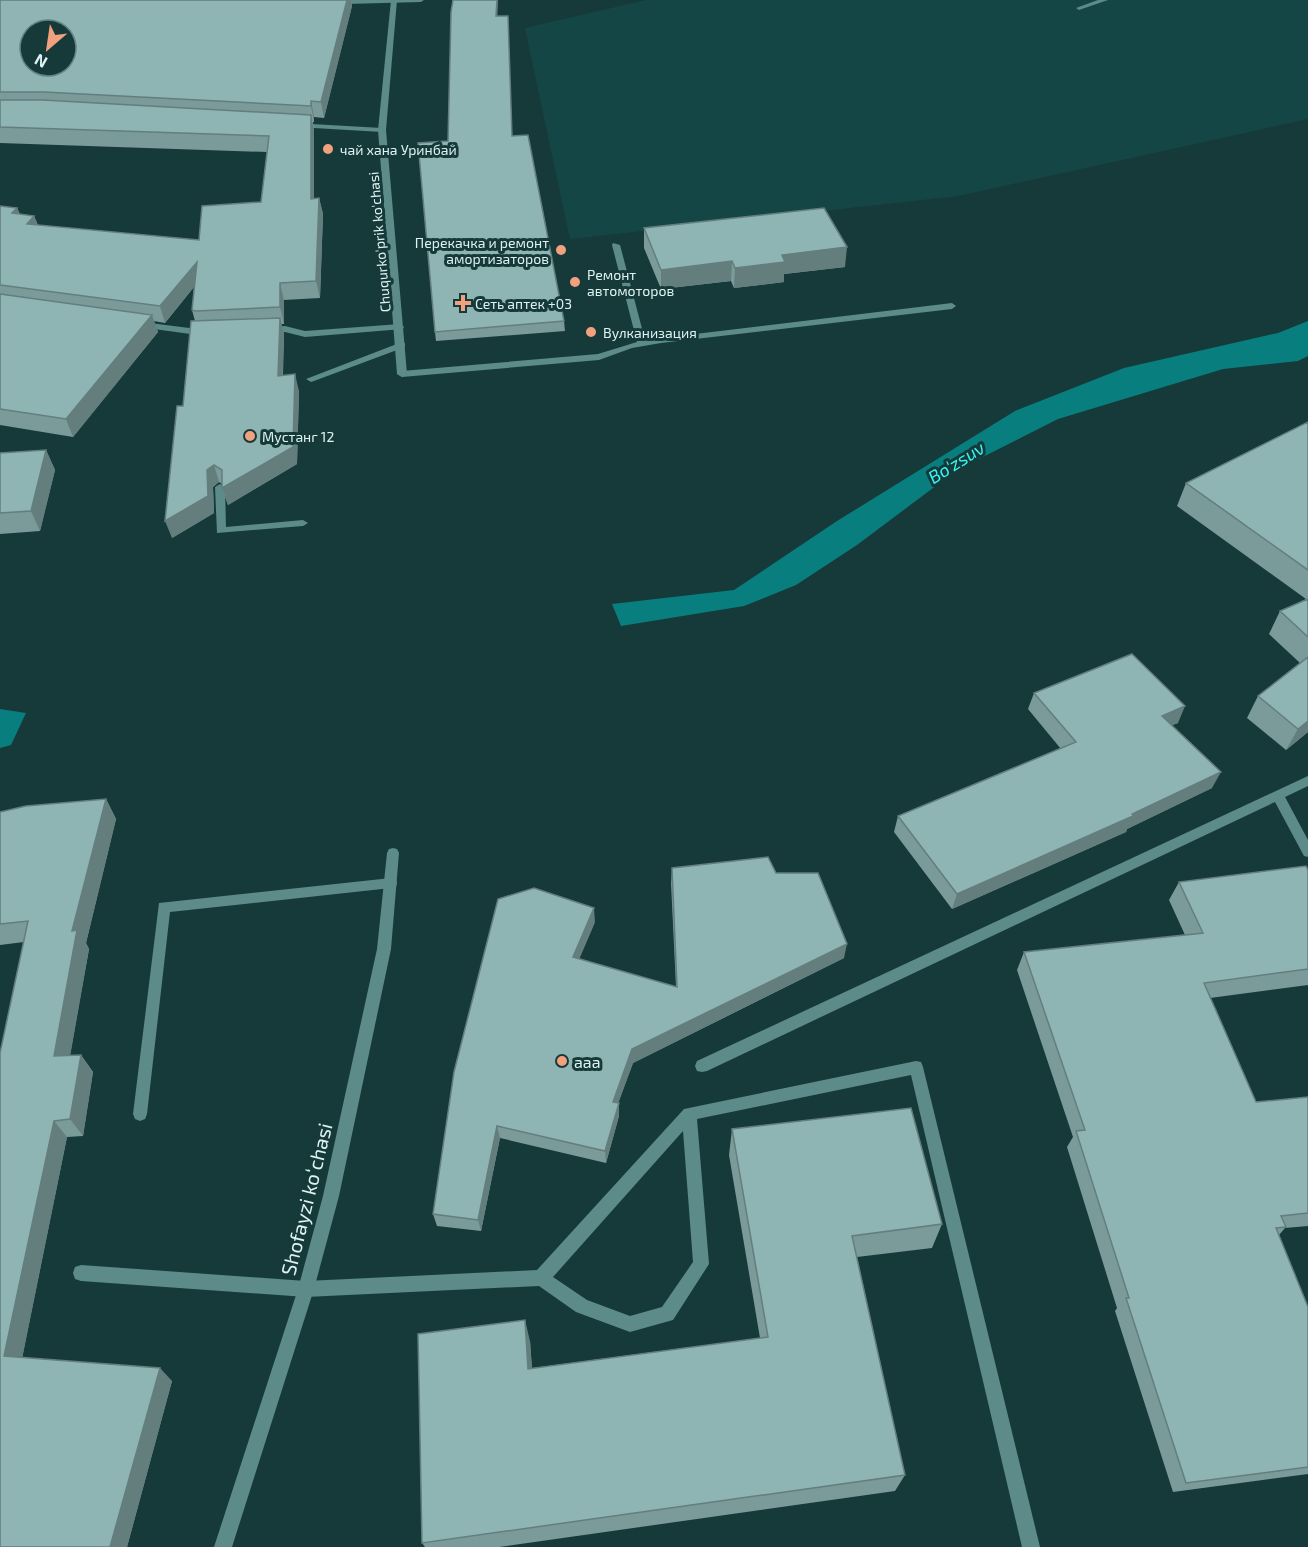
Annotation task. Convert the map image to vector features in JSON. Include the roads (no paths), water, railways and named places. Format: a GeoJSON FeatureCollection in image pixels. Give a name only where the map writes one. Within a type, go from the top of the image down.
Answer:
{"type":"FeatureCollection","features":[{"type":"Feature","properties":{"kind":"street"},"geometry":{"type":"LineString","coordinates":[[310,0],[346,2],[421,0]]}},
{"type":"Feature","properties":{"kind":"street","name":"Chuqurko'prik ko'chasi"},"geometry":{"type":"LineString","coordinates":[[394,0],[382,129],[402,345],[402,374],[599,357],[642,344]]}},
{"type":"Feature","properties":{"kind":"street"},"geometry":{"type":"LineString","coordinates":[[1079,8],[1105,0]]}},
{"type":"Feature","properties":{"kind":"street"},"geometry":{"type":"LineString","coordinates":[[287,124],[382,129]]}},
{"type":"Feature","properties":{"kind":"street"},"geometry":{"type":"LineString","coordinates":[[616,244],[642,344],[952,306]]}},
{"type":"Feature","properties":{"kind":"street"},"geometry":{"type":"LineString","coordinates":[[134,324],[213,333]]}},
{"type":"Feature","properties":{"kind":"street"},"geometry":{"type":"LineString","coordinates":[[261,330],[285,329],[305,334],[400,327]]}},
{"type":"Feature","properties":{"kind":"street"},"geometry":{"type":"LineString","coordinates":[[311,379],[402,345]]}},
{"type":"Feature","properties":{"kind":"street"},"geometry":{"type":"LineString","coordinates":[[220,487],[220,531],[303,523]]}},
{"type":"Feature","properties":{"kind":"street"},"geometry":{"type":"LineString","coordinates":[[702,1066],[1308,781]]}},
{"type":"Feature","properties":{"kind":"street"},"geometry":{"type":"LineString","coordinates":[[1278,795],[1308,852]]}},
{"type":"Feature","properties":{"kind":"street","name":"Shofayzi koʻchasi"},"geometry":{"type":"LineString","coordinates":[[223,1547],[306,1289],[332,1197],[384,949],[393,853]]}},
{"type":"Feature","properties":{"kind":"street"},"geometry":{"type":"LineString","coordinates":[[140,1114],[164,907],[391,883]]}},
{"type":"Feature","properties":{"kind":"street"},"geometry":{"type":"LineString","coordinates":[[541,1278],[689,1114],[916,1067],[1031,1547]]}},
{"type":"Feature","properties":{"kind":"street"},"geometry":{"type":"LineString","coordinates":[[81,1273],[306,1289],[541,1278],[582,1306],[630,1324],[667,1314],[701,1264],[689,1114]]}},
{"type":"Feature","properties":{"kind":"water","name":"Bo'zsuv"},"geometry":{"type":"Polygon","coordinates":[[[1308,321],[1308,356],[1298,361],[1223,369],[1058,419],[957,470],[857,545],[796,585],[744,606],[621,626],[612,604],[734,590],[837,521],[1015,411],[1124,368],[1278,333],[1308,321]]]}},
{"type":"Feature","properties":{"kind":"water"},"geometry":{"type":"Polygon","coordinates":[[[0,709],[26,713],[11,745],[0,748],[0,709]]]}},
{"type":"Feature","properties":{"kind":"place","name":"чай хана Уринбай"},"geometry":{"type":"Point","coordinates":[328,149]}},
{"type":"Feature","properties":{"kind":"place","name":"Перекачка и ремонт амортизаторов"},"geometry":{"type":"Point","coordinates":[561,250]}},
{"type":"Feature","properties":{"kind":"place","name":"Ремонт автомоторов"},"geometry":{"type":"Point","coordinates":[575,282]}},
{"type":"Feature","properties":{"kind":"place","name":"Сеть аптек +03"},"geometry":{"type":"Point","coordinates":[463,303]}},
{"type":"Feature","properties":{"kind":"place","name":"Вулканизация"},"geometry":{"type":"Point","coordinates":[591,332]}},
{"type":"Feature","properties":{"kind":"place","name":"Мустанг 12"},"geometry":{"type":"Point","coordinates":[250,436]}},
{"type":"Feature","properties":{"kind":"place","name":"ааа"},"geometry":{"type":"Point","coordinates":[562,1061]}}]}
